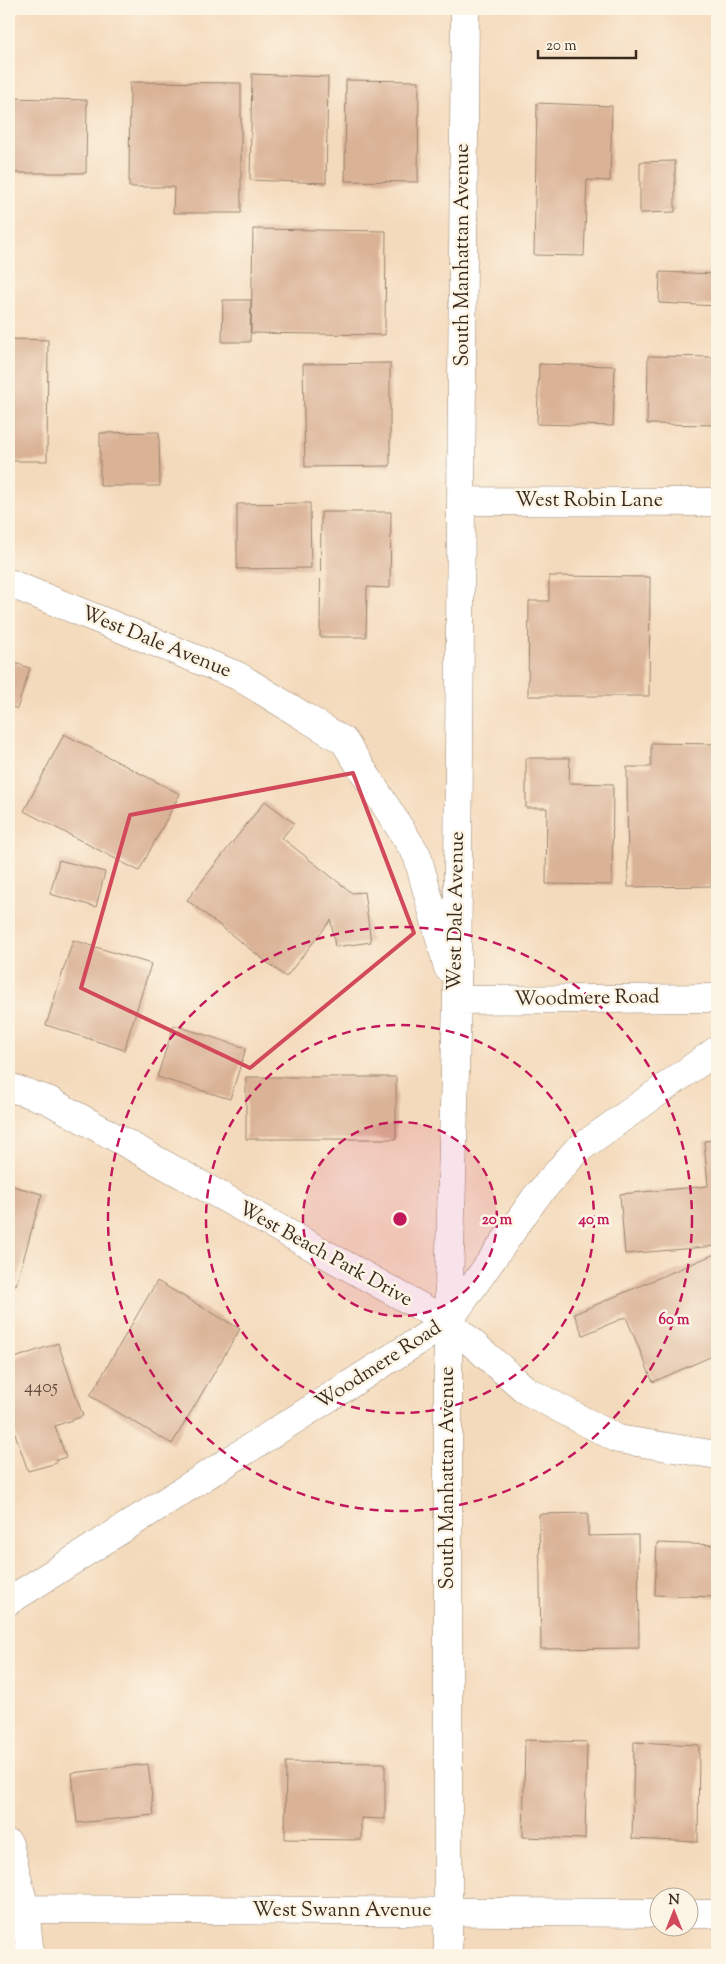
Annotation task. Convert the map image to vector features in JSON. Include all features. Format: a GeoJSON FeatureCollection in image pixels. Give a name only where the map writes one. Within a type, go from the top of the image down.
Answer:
{"type":"FeatureCollection","features":[{"type":"Feature","properties":{"kind":"street","name":"South Manhattan Avenue"},"geometry":{"type":"LineString","coordinates":[[461,501],[465,9]]}},
{"type":"Feature","properties":{"kind":"street","name":"West Robin Lane"},"geometry":{"type":"LineString","coordinates":[[461,501],[717,502]]}},
{"type":"Feature","properties":{"kind":"street","name":"West Dale Avenue"},"geometry":{"type":"LineString","coordinates":[[457,1000],[461,501]]}},
{"type":"Feature","properties":{"kind":"street","name":"West Dale Avenue"},"geometry":{"type":"LineString","coordinates":[[9,583],[238,676],[344,741],[417,855],[457,1000]]}},
{"type":"Feature","properties":{"kind":"street","name":"Woodmere Road"},"geometry":{"type":"LineString","coordinates":[[457,1000],[717,998]]}},
{"type":"Feature","properties":{"kind":"street","name":"South Manhattan Avenue"},"geometry":{"type":"LineString","coordinates":[[448,1955],[448,1322],[457,1000]]}},
{"type":"Feature","properties":{"kind":"street","name":"Woodmere Road"},"geometry":{"type":"LineString","coordinates":[[9,1601],[448,1322],[535,1198],[576,1151],[717,1050]]}},
{"type":"Feature","properties":{"kind":"street","name":"West Beach Park Drive"},"geometry":{"type":"LineString","coordinates":[[9,1087],[48,1100],[448,1322],[527,1391],[618,1439],[717,1455]]}},
{"type":"Feature","properties":{"kind":"street"},"geometry":{"type":"LineString","coordinates":[[9,1844],[25,1909],[30,1955]]}},
{"type":"Feature","properties":{"kind":"street","name":"West Swann Avenue"},"geometry":{"type":"LineString","coordinates":[[25,1909],[648,1914]]}},
{"type":"Feature","properties":{"kind":"street"},"geometry":{"type":"LineString","coordinates":[[698,1914],[717,1914]]}},
{"type":"Feature","properties":{"kind":"highlighted area"},"geometry":{"type":"Polygon","coordinates":[[[353,773],[414,933],[250,1068],[81,988],[130,815],[353,773]]]}},
{"type":"Feature","properties":{"kind":"building"},"geometry":{"type":"Polygon","coordinates":[[[252,74],[328,77],[326,183],[250,180],[252,74]]]}},
{"type":"Feature","properties":{"kind":"building"},"geometry":{"type":"Polygon","coordinates":[[[346,80],[419,81],[418,182],[345,181],[346,80]]]}},
{"type":"Feature","properties":{"kind":"building"},"geometry":{"type":"Polygon","coordinates":[[[130,82],[241,83],[241,213],[173,213],[174,187],[129,187],[130,82]]]}},
{"type":"Feature","properties":{"kind":"building"},"geometry":{"type":"Polygon","coordinates":[[[9,98],[87,100],[86,173],[9,173],[9,98]]]}},
{"type":"Feature","properties":{"kind":"building"},"geometry":{"type":"Polygon","coordinates":[[[537,103],[612,106],[610,181],[587,180],[584,256],[534,255],[537,103]]]}},
{"type":"Feature","properties":{"kind":"building"},"geometry":{"type":"Polygon","coordinates":[[[675,161],[675,212],[640,213],[640,162],[675,161]]]}},
{"type":"Feature","properties":{"kind":"building"},"geometry":{"type":"Polygon","coordinates":[[[253,229],[386,231],[385,335],[251,333],[253,229]]]}},
{"type":"Feature","properties":{"kind":"building"},"geometry":{"type":"Polygon","coordinates":[[[660,272],[717,274],[717,306],[659,303],[660,272]]]}},
{"type":"Feature","properties":{"kind":"building"},"geometry":{"type":"Polygon","coordinates":[[[223,300],[251,300],[250,342],[222,342],[223,300]]]}},
{"type":"Feature","properties":{"kind":"building"},"geometry":{"type":"Polygon","coordinates":[[[9,339],[48,340],[47,461],[9,461],[9,339]]]}},
{"type":"Feature","properties":{"kind":"building"},"geometry":{"type":"Polygon","coordinates":[[[648,356],[717,357],[717,425],[647,424],[648,356]]]}},
{"type":"Feature","properties":{"kind":"building"},"geometry":{"type":"Polygon","coordinates":[[[390,363],[390,466],[305,467],[303,364],[390,363]]]}},
{"type":"Feature","properties":{"kind":"building"},"geometry":{"type":"Polygon","coordinates":[[[539,364],[615,366],[613,426],[537,424],[539,364]]]}},
{"type":"Feature","properties":{"kind":"building"},"geometry":{"type":"Polygon","coordinates":[[[159,432],[160,486],[100,486],[100,433],[159,432]]]}},
{"type":"Feature","properties":{"kind":"building"},"geometry":{"type":"Polygon","coordinates":[[[310,503],[311,568],[237,569],[237,504],[310,503]]]}},
{"type":"Feature","properties":{"kind":"building"},"geometry":{"type":"Polygon","coordinates":[[[321,512],[391,512],[390,588],[367,587],[366,637],[320,637],[321,512]]]}},
{"type":"Feature","properties":{"kind":"building"},"geometry":{"type":"Polygon","coordinates":[[[549,576],[650,577],[649,696],[528,696],[529,601],[549,601],[549,576]]]}},
{"type":"Feature","properties":{"kind":"building"},"geometry":{"type":"Polygon","coordinates":[[[9,661],[30,668],[17,709],[9,705],[9,661]]]}},
{"type":"Feature","properties":{"kind":"building"},"geometry":{"type":"Polygon","coordinates":[[[64,734],[180,794],[139,871],[24,811],[64,734]]]}},
{"type":"Feature","properties":{"kind":"building"},"geometry":{"type":"Polygon","coordinates":[[[651,743],[717,744],[717,886],[628,887],[627,767],[651,767],[651,743]]]}},
{"type":"Feature","properties":{"kind":"building"},"geometry":{"type":"Polygon","coordinates":[[[526,758],[570,758],[569,783],[613,784],[612,885],[546,884],[547,808],[526,808],[526,758]]]}},
{"type":"Feature","properties":{"kind":"building"},"geometry":{"type":"Polygon","coordinates":[[[265,801],[294,823],[282,838],[352,893],[364,892],[371,942],[335,947],[331,920],[286,977],[187,900],[265,801]]]}},
{"type":"Feature","properties":{"kind":"building"},"geometry":{"type":"Polygon","coordinates":[[[59,860],[105,872],[96,907],[50,894],[59,860]]]}},
{"type":"Feature","properties":{"kind":"building"},"geometry":{"type":"Polygon","coordinates":[[[73,940],[151,964],[124,1050],[46,1025],[73,940]]]}},
{"type":"Feature","properties":{"kind":"building"},"geometry":{"type":"Polygon","coordinates":[[[174,1025],[246,1048],[230,1099],[157,1077],[174,1025]]]}},
{"type":"Feature","properties":{"kind":"building"},"geometry":{"type":"Polygon","coordinates":[[[246,1077],[396,1077],[396,1139],[246,1139],[246,1077]]]}},
{"type":"Feature","properties":{"kind":"building"},"geometry":{"type":"Polygon","coordinates":[[[717,1140],[717,1246],[625,1254],[620,1194],[708,1186],[704,1141],[717,1140]]]}},
{"type":"Feature","properties":{"kind":"building"},"geometry":{"type":"Polygon","coordinates":[[[9,1185],[42,1194],[16,1285],[9,1283],[9,1185]]]}},
{"type":"Feature","properties":{"kind":"building"},"geometry":{"type":"Polygon","coordinates":[[[717,1253],[717,1354],[653,1382],[626,1317],[583,1335],[574,1314],[717,1253]]]}},
{"type":"Feature","properties":{"kind":"building"},"geometry":{"type":"Polygon","coordinates":[[[157,1281],[240,1329],[172,1444],[90,1396],[157,1281]]]}},
{"type":"Feature","properties":{"kind":"building"},"geometry":{"type":"Polygon","coordinates":[[[58,1343],[83,1416],[55,1426],[66,1457],[56,1460],[57,1463],[28,1471],[9,1416],[9,1360],[58,1343]]]}},
{"type":"Feature","properties":{"kind":"building"},"geometry":{"type":"Polygon","coordinates":[[[588,1513],[588,1536],[638,1535],[639,1648],[541,1649],[539,1514],[588,1513]]]}},
{"type":"Feature","properties":{"kind":"building"},"geometry":{"type":"Polygon","coordinates":[[[657,1543],[717,1545],[717,1597],[655,1595],[657,1543]]]}},
{"type":"Feature","properties":{"kind":"building"},"geometry":{"type":"Polygon","coordinates":[[[525,1740],[587,1742],[585,1839],[523,1837],[525,1740]]]}},
{"type":"Feature","properties":{"kind":"building"},"geometry":{"type":"Polygon","coordinates":[[[634,1742],[699,1745],[698,1842],[632,1839],[634,1742]]]}},
{"type":"Feature","properties":{"kind":"building"},"geometry":{"type":"Polygon","coordinates":[[[286,1762],[385,1763],[385,1819],[361,1818],[361,1840],[285,1839],[286,1762]]]}},
{"type":"Feature","properties":{"kind":"building"},"geometry":{"type":"Polygon","coordinates":[[[148,1764],[154,1815],[77,1823],[72,1773],[148,1764]]]}}]}
